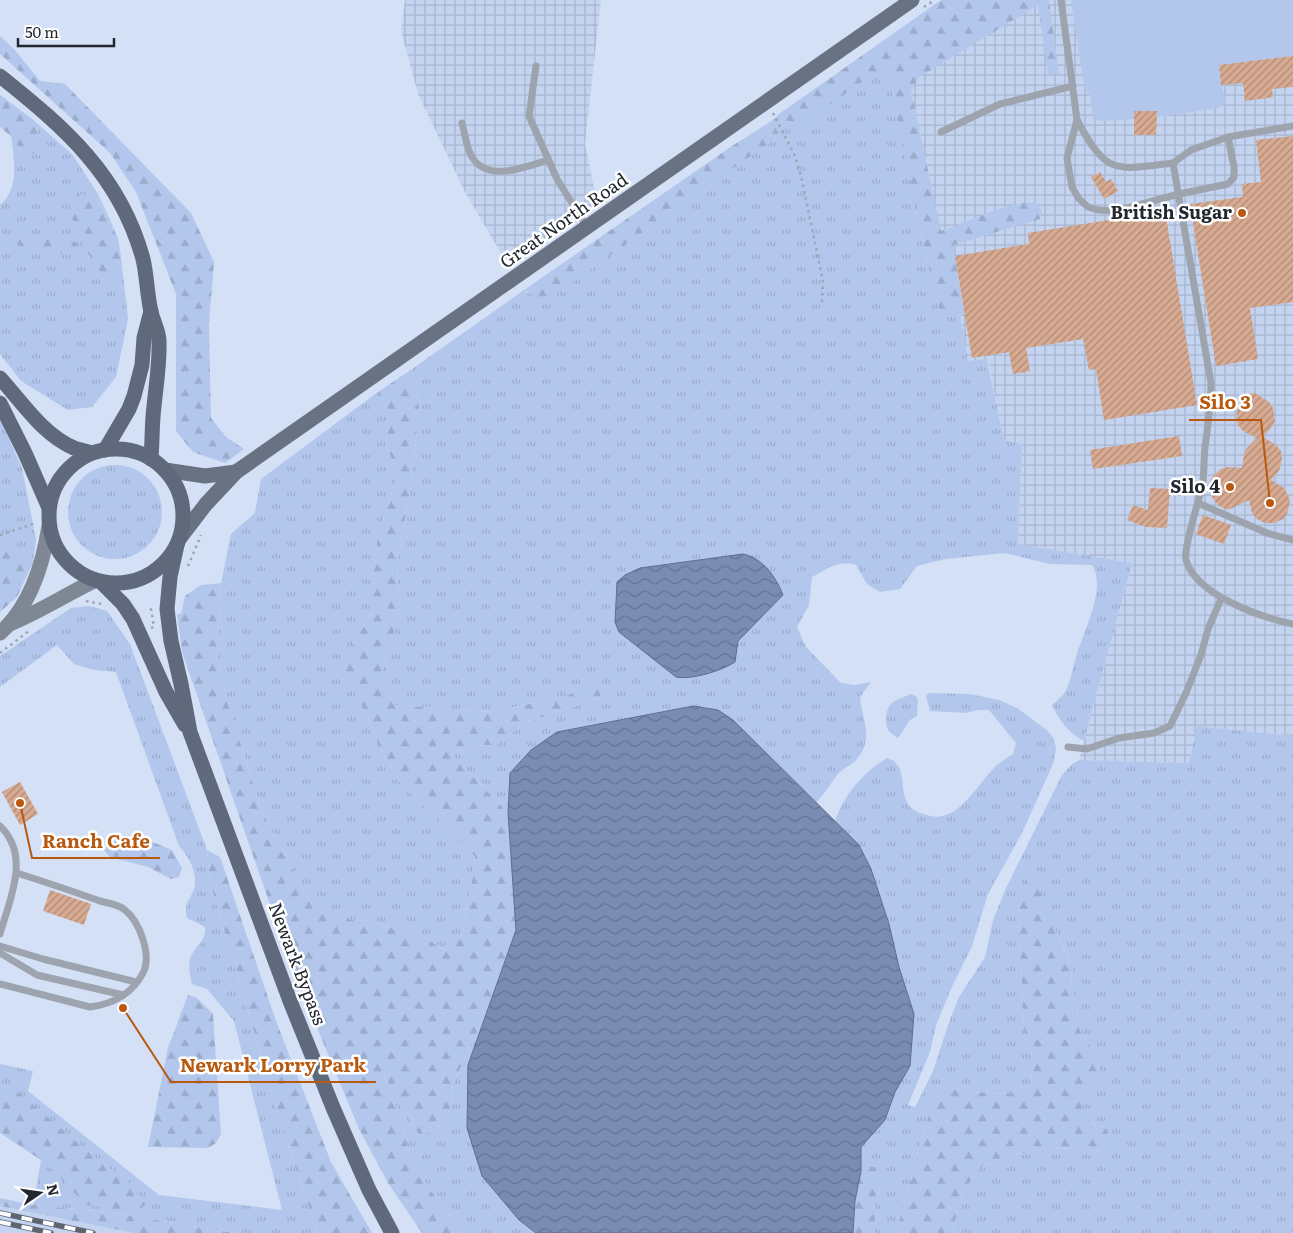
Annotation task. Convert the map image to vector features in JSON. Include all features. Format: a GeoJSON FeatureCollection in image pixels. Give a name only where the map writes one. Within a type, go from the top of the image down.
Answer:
{"type":"FeatureCollection","features":[{"type":"Feature","properties":{"kind":"highway"},"geometry":{"type":"LineString","coordinates":[[0,76],[62,128],[88,156],[105,178],[121,204],[134,233],[143,259],[151,311],[159,338],[159,362],[151,459]]}},
{"type":"Feature","properties":{"kind":"highway"},"geometry":{"type":"LineString","coordinates":[[49,517],[54,490],[63,474],[76,462],[99,451],[129,409],[142,365],[144,338],[151,311]]}},
{"type":"Feature","properties":{"kind":"highway"},"geometry":{"type":"LineString","coordinates":[[0,378],[35,419],[60,440],[73,448],[99,451],[129,450],[151,459],[166,470],[174,482],[182,502],[184,516],[179,541],[166,562],[148,576],[128,583],[114,584],[99,581],[79,572],[63,558],[53,539],[49,517],[25,452],[0,403]]}},
{"type":"Feature","properties":{"kind":"highway","name":"Newark Bypass"},"geometry":{"type":"LineString","coordinates":[[179,541],[170,577],[167,609],[171,641],[190,732],[290,1001],[369,1190],[392,1233]]}},
{"type":"Feature","properties":{"kind":"highway","name":"Newark Bypass"},"geometry":{"type":"LineString","coordinates":[[99,581],[123,604],[133,619],[166,692],[190,732]]}},
{"type":"Feature","properties":{"kind":"main road","name":"Great North Road"},"geometry":{"type":"LineString","coordinates":[[179,541],[206,504],[236,472],[912,0]]}},
{"type":"Feature","properties":{"kind":"main road","name":"Great North Road"},"geometry":{"type":"LineString","coordinates":[[166,470],[205,476],[236,472]]}},
{"type":"Feature","properties":{"kind":"main road"},"geometry":{"type":"LineString","coordinates":[[12,623],[35,581],[46,546],[49,517]]}},
{"type":"Feature","properties":{"kind":"main road"},"geometry":{"type":"LineString","coordinates":[[0,633],[12,623],[52,602],[99,581]]}},
{"type":"Feature","properties":{"kind":"lane"},"geometry":{"type":"LineString","coordinates":[[1061,0],[1077,120],[1068,158],[1069,173],[1072,187],[1079,199],[1088,206],[1098,210],[1116,211],[1179,194],[1228,184],[1234,177],[1228,137]]}},
{"type":"Feature","properties":{"kind":"lane"},"geometry":{"type":"LineString","coordinates":[[536,66],[529,116],[557,179],[588,228]]}},
{"type":"Feature","properties":{"kind":"lane"},"geometry":{"type":"LineString","coordinates":[[941,132],[1000,104],[1073,86]]}},
{"type":"Feature","properties":{"kind":"lane"},"geometry":{"type":"LineString","coordinates":[[1077,120],[1090,145],[1104,160],[1120,168],[1173,162],[1191,150],[1228,137],[1293,126]]}},
{"type":"Feature","properties":{"kind":"lane"},"geometry":{"type":"LineString","coordinates":[[462,123],[471,157],[482,168],[506,172],[548,160]]}},
{"type":"Feature","properties":{"kind":"lane"},"geometry":{"type":"LineString","coordinates":[[1173,162],[1211,383],[1211,410],[1205,449],[1203,481],[1185,557],[1196,578],[1221,598],[1274,620],[1293,624]]}},
{"type":"Feature","properties":{"kind":"lane"},"geometry":{"type":"LineString","coordinates":[[1198,503],[1267,533],[1293,540]]}},
{"type":"Feature","properties":{"kind":"lane"},"geometry":{"type":"LineString","coordinates":[[1068,747],[1087,748],[1119,738],[1154,733],[1170,726],[1201,655],[1208,629],[1221,598]]}},
{"type":"Feature","properties":{"kind":"lane"},"geometry":{"type":"LineString","coordinates":[[0,826],[10,835],[16,852],[17,873],[0,934]]}},
{"type":"Feature","properties":{"kind":"lane"},"geometry":{"type":"LineString","coordinates":[[0,984],[90,1007],[104,1005],[117,1000],[144,972],[146,950],[138,926],[125,909],[17,873]]}},
{"type":"Feature","properties":{"kind":"lane"},"geometry":{"type":"LineString","coordinates":[[0,946],[136,982]]}},
{"type":"Feature","properties":{"kind":"lane"},"geometry":{"type":"LineString","coordinates":[[0,953],[37,975],[123,995]]}},
{"type":"Feature","properties":{"kind":"path"},"geometry":{"type":"LineString","coordinates":[[772,112],[795,156],[801,176],[824,282],[822,303]]}},
{"type":"Feature","properties":{"kind":"path"},"geometry":{"type":"LineString","coordinates":[[0,535],[49,517]]}},
{"type":"Feature","properties":{"kind":"shaded area"},"geometry":{"type":"Polygon","coordinates":[[[405,0],[601,0],[585,144],[598,207],[508,265],[465,192],[418,94],[401,31],[405,0]]]}},
{"type":"Feature","properties":{"kind":"shaded area"},"geometry":{"type":"Polygon","coordinates":[[[981,0],[1293,0],[1293,736],[1197,726],[1189,763],[1079,760],[1132,563],[1018,544],[1022,444],[1004,440],[988,360],[968,362],[960,315],[923,244],[886,64],[981,0]]]}},
{"type":"Feature","properties":{"kind":"shaded area"},"geometry":{"type":"Polygon","coordinates":[[[0,1206],[134,1233],[0,1232],[0,1206]]]}},
{"type":"Feature","properties":{"kind":"green space"},"geometry":{"type":"Polygon","coordinates":[[[941,0],[1049,0],[1059,74],[1048,74],[1038,5],[918,78],[911,91],[941,231],[990,212],[1017,204],[1038,204],[1042,213],[1040,219],[953,245],[964,314],[947,317],[940,314],[923,244],[886,65],[804,123],[787,121],[779,114],[941,0]]]}},
{"type":"Feature","properties":{"kind":"green space"},"geometry":{"type":"Polygon","coordinates":[[[1071,0],[1293,0],[1293,56],[1219,65],[1221,85],[1226,100],[1218,108],[1158,117],[1157,111],[1134,111],[1134,119],[1104,121],[1093,119],[1090,94],[1085,91],[1071,0]]]}},
{"type":"Feature","properties":{"kind":"green space"},"geometry":{"type":"Polygon","coordinates":[[[0,36],[15,50],[40,81],[65,84],[191,213],[214,262],[209,323],[211,418],[226,437],[244,449],[225,463],[193,452],[176,431],[176,294],[136,192],[110,153],[0,54],[0,36]]]}},
{"type":"Feature","properties":{"kind":"green space"},"geometry":{"type":"Polygon","coordinates":[[[886,64],[923,244],[940,314],[947,317],[960,315],[968,361],[987,359],[1004,440],[1022,444],[1018,544],[1132,563],[1084,741],[1065,726],[1052,705],[1063,695],[1067,688],[1093,609],[1097,585],[1096,574],[1092,565],[1050,564],[1005,553],[946,559],[917,566],[900,589],[880,592],[867,584],[856,565],[838,564],[812,577],[809,605],[797,627],[806,647],[841,683],[854,685],[871,682],[860,697],[866,737],[862,752],[856,760],[840,772],[815,803],[733,720],[692,706],[557,732],[510,773],[508,813],[451,754],[463,746],[495,745],[525,723],[601,697],[598,686],[559,698],[489,712],[395,705],[379,683],[390,641],[400,617],[397,565],[412,479],[419,407],[412,369],[524,290],[527,293],[778,137],[773,120],[779,114],[787,121],[886,64]]]}},
{"type":"Feature","properties":{"kind":"green space"},"geometry":{"type":"Polygon","coordinates":[[[0,95],[31,118],[39,134],[37,152],[25,156],[11,136],[0,127],[0,95]]]}},
{"type":"Feature","properties":{"kind":"green space"},"geometry":{"type":"Polygon","coordinates":[[[31,118],[72,154],[98,194],[118,237],[98,200],[114,271],[121,257],[128,319],[116,377],[92,407],[68,410],[21,381],[0,354],[0,205],[11,191],[13,182],[14,163],[11,136],[25,156],[39,134],[31,118]]]}},
{"type":"Feature","properties":{"kind":"green space"},"geometry":{"type":"Polygon","coordinates":[[[773,120],[779,136],[544,302],[524,290],[732,146],[773,120]]]}},
{"type":"Feature","properties":{"kind":"green space"},"geometry":{"type":"Polygon","coordinates":[[[80,194],[98,200],[118,238],[121,257],[114,271],[103,275],[85,249],[72,220],[70,199],[80,194]]]}},
{"type":"Feature","properties":{"kind":"green space"},"geometry":{"type":"Polygon","coordinates":[[[19,235],[66,238],[76,242],[79,250],[69,255],[22,247],[16,241],[19,235]]]}},
{"type":"Feature","properties":{"kind":"green space"},"geometry":{"type":"Polygon","coordinates":[[[412,369],[419,407],[412,479],[397,565],[400,617],[390,641],[379,683],[395,705],[489,712],[559,698],[598,685],[601,697],[525,723],[495,745],[463,746],[451,754],[508,813],[516,930],[491,1001],[453,1084],[451,1107],[443,1125],[419,1135],[382,1071],[400,1117],[412,1163],[463,1233],[422,1233],[388,1183],[359,1129],[301,989],[274,916],[182,652],[177,614],[181,614],[185,596],[201,585],[221,583],[217,657],[226,697],[262,812],[314,909],[332,917],[371,922],[426,938],[446,951],[461,935],[471,888],[475,857],[446,825],[416,799],[399,781],[378,744],[343,668],[355,639],[373,611],[373,572],[378,535],[398,474],[386,445],[389,415],[378,392],[412,369]]]}},
{"type":"Feature","properties":{"kind":"green space"},"geometry":{"type":"Polygon","coordinates":[[[378,392],[389,415],[386,445],[398,474],[378,535],[373,572],[373,611],[355,639],[363,708],[378,744],[399,781],[416,799],[446,825],[475,857],[471,888],[461,935],[447,951],[426,938],[371,922],[332,917],[314,909],[262,812],[226,697],[217,657],[221,583],[231,534],[255,513],[261,479],[378,392]]]}},
{"type":"Feature","properties":{"kind":"green space"},"geometry":{"type":"Polygon","coordinates":[[[0,418],[22,468],[36,540],[33,562],[0,539],[0,418]]]}},
{"type":"Feature","properties":{"kind":"green space"},"geometry":{"type":"Polygon","coordinates":[[[115,465],[133,468],[148,479],[159,494],[162,512],[159,530],[148,545],[133,556],[115,559],[97,556],[82,545],[71,530],[68,512],[71,494],[82,479],[97,468],[115,465]]]}},
{"type":"Feature","properties":{"kind":"green space"},"geometry":{"type":"Polygon","coordinates":[[[0,539],[33,562],[17,597],[0,612],[0,539]]]}},
{"type":"Feature","properties":{"kind":"green space"},"geometry":{"type":"Polygon","coordinates":[[[89,606],[107,611],[130,644],[207,850],[210,882],[284,1134],[318,1233],[234,1233],[108,1212],[33,1205],[41,1160],[0,1133],[0,1064],[33,1071],[28,1091],[159,1195],[282,1210],[234,1021],[207,989],[192,984],[189,969],[190,959],[205,933],[205,927],[187,918],[186,907],[194,888],[193,868],[179,846],[116,672],[94,670],[74,664],[57,645],[0,687],[0,656],[71,608],[89,606]]]}},
{"type":"Feature","properties":{"kind":"green space"},"geometry":{"type":"Polygon","coordinates":[[[929,693],[970,694],[999,700],[1017,708],[1048,731],[1054,739],[1056,749],[1053,764],[1022,833],[988,894],[972,946],[950,991],[936,1026],[930,1052],[908,1105],[915,1107],[933,1071],[959,997],[985,957],[993,920],[1007,886],[1062,775],[1072,764],[1079,760],[1189,763],[1197,726],[1293,736],[1293,1233],[952,1233],[962,1193],[982,1166],[1019,1154],[1048,1148],[1084,1149],[1101,1152],[1107,1129],[1091,1123],[1080,1107],[1086,1089],[1100,1075],[1097,1055],[1080,1031],[1072,985],[1071,964],[1027,871],[1019,912],[1024,1030],[1034,1064],[1030,1084],[1007,1094],[970,1092],[938,1085],[896,1233],[875,1233],[875,1197],[882,1189],[882,1167],[861,1167],[861,1147],[885,1120],[895,1092],[910,1066],[899,967],[889,924],[871,869],[859,845],[835,822],[838,812],[855,785],[887,758],[894,761],[901,772],[904,794],[910,807],[927,815],[937,817],[947,815],[956,810],[972,795],[994,767],[1013,754],[1016,743],[989,710],[966,713],[930,711],[926,696],[929,693]]]}},
{"type":"Feature","properties":{"kind":"green space"},"geometry":{"type":"Polygon","coordinates":[[[911,694],[916,696],[918,700],[917,716],[910,720],[898,738],[888,730],[886,714],[892,703],[911,694]]]}},
{"type":"Feature","properties":{"kind":"green space"},"geometry":{"type":"Polygon","coordinates":[[[125,835],[140,837],[172,850],[182,868],[179,877],[171,879],[148,867],[110,857],[104,850],[112,842],[125,835]]]}},
{"type":"Feature","properties":{"kind":"green space"},"geometry":{"type":"Polygon","coordinates":[[[207,850],[220,857],[276,1021],[331,1162],[372,1233],[318,1233],[284,1134],[210,882],[207,850]]]}},
{"type":"Feature","properties":{"kind":"green space"},"geometry":{"type":"Polygon","coordinates":[[[1027,870],[1046,903],[1061,944],[1071,964],[1072,985],[1080,1031],[1097,1055],[1100,1075],[1086,1089],[1081,1107],[1091,1123],[1107,1129],[1110,1142],[1101,1152],[1084,1149],[1048,1148],[1019,1154],[982,1166],[962,1193],[952,1233],[896,1233],[938,1085],[970,1092],[1007,1094],[1030,1084],[1034,1064],[1024,1030],[1019,912],[1027,870]]]}},
{"type":"Feature","properties":{"kind":"green space"},"geometry":{"type":"Polygon","coordinates":[[[188,995],[196,997],[213,1014],[221,1134],[216,1143],[208,1148],[148,1147],[168,1048],[188,995]]]}},
{"type":"Feature","properties":{"kind":"green space"},"geometry":{"type":"Polygon","coordinates":[[[491,1001],[468,1065],[519,1220],[536,1233],[463,1233],[412,1163],[400,1117],[380,1066],[419,1135],[443,1125],[451,1107],[453,1084],[491,1001]]]}},
{"type":"Feature","properties":{"kind":"green space"},"geometry":{"type":"Polygon","coordinates":[[[0,1083],[17,1091],[99,1161],[126,1179],[146,1204],[136,1213],[86,1205],[49,1166],[0,1131],[0,1083]]]}},
{"type":"Feature","properties":{"kind":"green space"},"geometry":{"type":"Polygon","coordinates":[[[861,1167],[883,1167],[882,1189],[875,1197],[875,1233],[853,1233],[855,1201],[861,1167]]]}},
{"type":"Feature","properties":{"kind":"green space"},"geometry":{"type":"Polygon","coordinates":[[[0,1198],[33,1205],[108,1212],[234,1233],[134,1233],[0,1206],[0,1198]]]}},
{"type":"Feature","properties":{"kind":"water"},"geometry":{"type":"Polygon","coordinates":[[[743,554],[757,560],[768,569],[783,595],[738,641],[735,662],[706,674],[683,678],[676,677],[619,632],[615,622],[617,582],[625,575],[640,568],[743,554]]]}},
{"type":"Feature","properties":{"kind":"water"},"geometry":{"type":"Polygon","coordinates":[[[693,706],[718,710],[733,720],[859,845],[871,869],[889,924],[899,967],[914,1014],[910,1066],[895,1092],[885,1120],[861,1147],[861,1171],[855,1201],[853,1233],[536,1233],[519,1220],[482,1176],[467,1128],[468,1065],[516,930],[508,813],[510,773],[531,750],[557,732],[693,706]]]}},
{"type":"Feature","properties":{"kind":"building"},"geometry":{"type":"Polygon","coordinates":[[[1293,56],[1293,87],[1272,89],[1273,97],[1245,101],[1243,83],[1221,85],[1219,65],[1293,56]]]}},
{"type":"Feature","properties":{"kind":"building"},"geometry":{"type":"Polygon","coordinates":[[[1134,111],[1157,111],[1156,135],[1134,135],[1134,111]]]}},
{"type":"Feature","properties":{"kind":"building"},"geometry":{"type":"Polygon","coordinates":[[[1293,136],[1293,302],[1250,308],[1258,359],[1216,366],[1190,204],[1243,197],[1242,184],[1261,182],[1256,140],[1293,136]]]}},
{"type":"Feature","properties":{"kind":"building"},"geometry":{"type":"Polygon","coordinates":[[[1100,172],[1106,182],[1111,179],[1118,191],[1104,199],[1091,177],[1100,172]]]}},
{"type":"Feature","properties":{"kind":"building"},"geometry":{"type":"Polygon","coordinates":[[[1165,211],[1197,405],[1104,420],[1096,369],[1089,370],[1083,339],[1026,348],[1030,371],[1013,374],[1009,352],[972,358],[955,256],[1029,244],[1028,233],[1165,211]]]}},
{"type":"Feature","properties":{"kind":"building"},"geometry":{"type":"Polygon","coordinates":[[[1255,393],[1269,402],[1273,408],[1275,420],[1272,427],[1263,437],[1276,445],[1281,451],[1282,458],[1279,471],[1271,480],[1284,488],[1290,501],[1287,514],[1283,519],[1274,523],[1265,523],[1257,519],[1252,513],[1249,500],[1228,510],[1219,506],[1212,497],[1209,488],[1210,481],[1221,469],[1228,467],[1242,468],[1247,448],[1257,438],[1243,431],[1238,425],[1236,417],[1240,404],[1249,397],[1249,394],[1255,393]]]}},
{"type":"Feature","properties":{"kind":"building"},"geometry":{"type":"Polygon","coordinates":[[[1179,436],[1182,456],[1093,469],[1090,450],[1179,436]]]}},
{"type":"Feature","properties":{"kind":"building"},"geometry":{"type":"Polygon","coordinates":[[[1150,488],[1170,489],[1167,528],[1146,527],[1127,520],[1133,505],[1148,510],[1150,488]]]}},
{"type":"Feature","properties":{"kind":"building"},"geometry":{"type":"Polygon","coordinates":[[[1203,515],[1231,525],[1224,544],[1196,534],[1203,515]]]}},
{"type":"Feature","properties":{"kind":"building"},"geometry":{"type":"Polygon","coordinates":[[[20,782],[38,814],[20,825],[2,792],[20,782]]]}},
{"type":"Feature","properties":{"kind":"building"},"geometry":{"type":"Polygon","coordinates":[[[50,890],[91,904],[84,925],[43,911],[50,890]]]}},
{"type":"Feature","properties":{"kind":"railway"},"geometry":{"type":"LineString","coordinates":[[0,1213],[93,1233]]}},
{"type":"Feature","properties":{"kind":"railway"},"geometry":{"type":"LineString","coordinates":[[0,1222],[51,1233]]}},
{"type":"Feature","properties":{"kind":"place","name":"British Sugar"},"geometry":{"type":"Point","coordinates":[1242,213]}},
{"type":"Feature","properties":{"kind":"place","name":"Silo 4"},"geometry":{"type":"Point","coordinates":[1230,487]}},
{"type":"Feature","properties":{"kind":"place","name":"Silo 3"},"geometry":{"type":"Point","coordinates":[1270,503]}},
{"type":"Feature","properties":{"kind":"place","name":"Ranch Cafe"},"geometry":{"type":"Point","coordinates":[20,803]}},
{"type":"Feature","properties":{"kind":"place","name":"Newark Lorry Park"},"geometry":{"type":"Point","coordinates":[123,1008]}}]}
